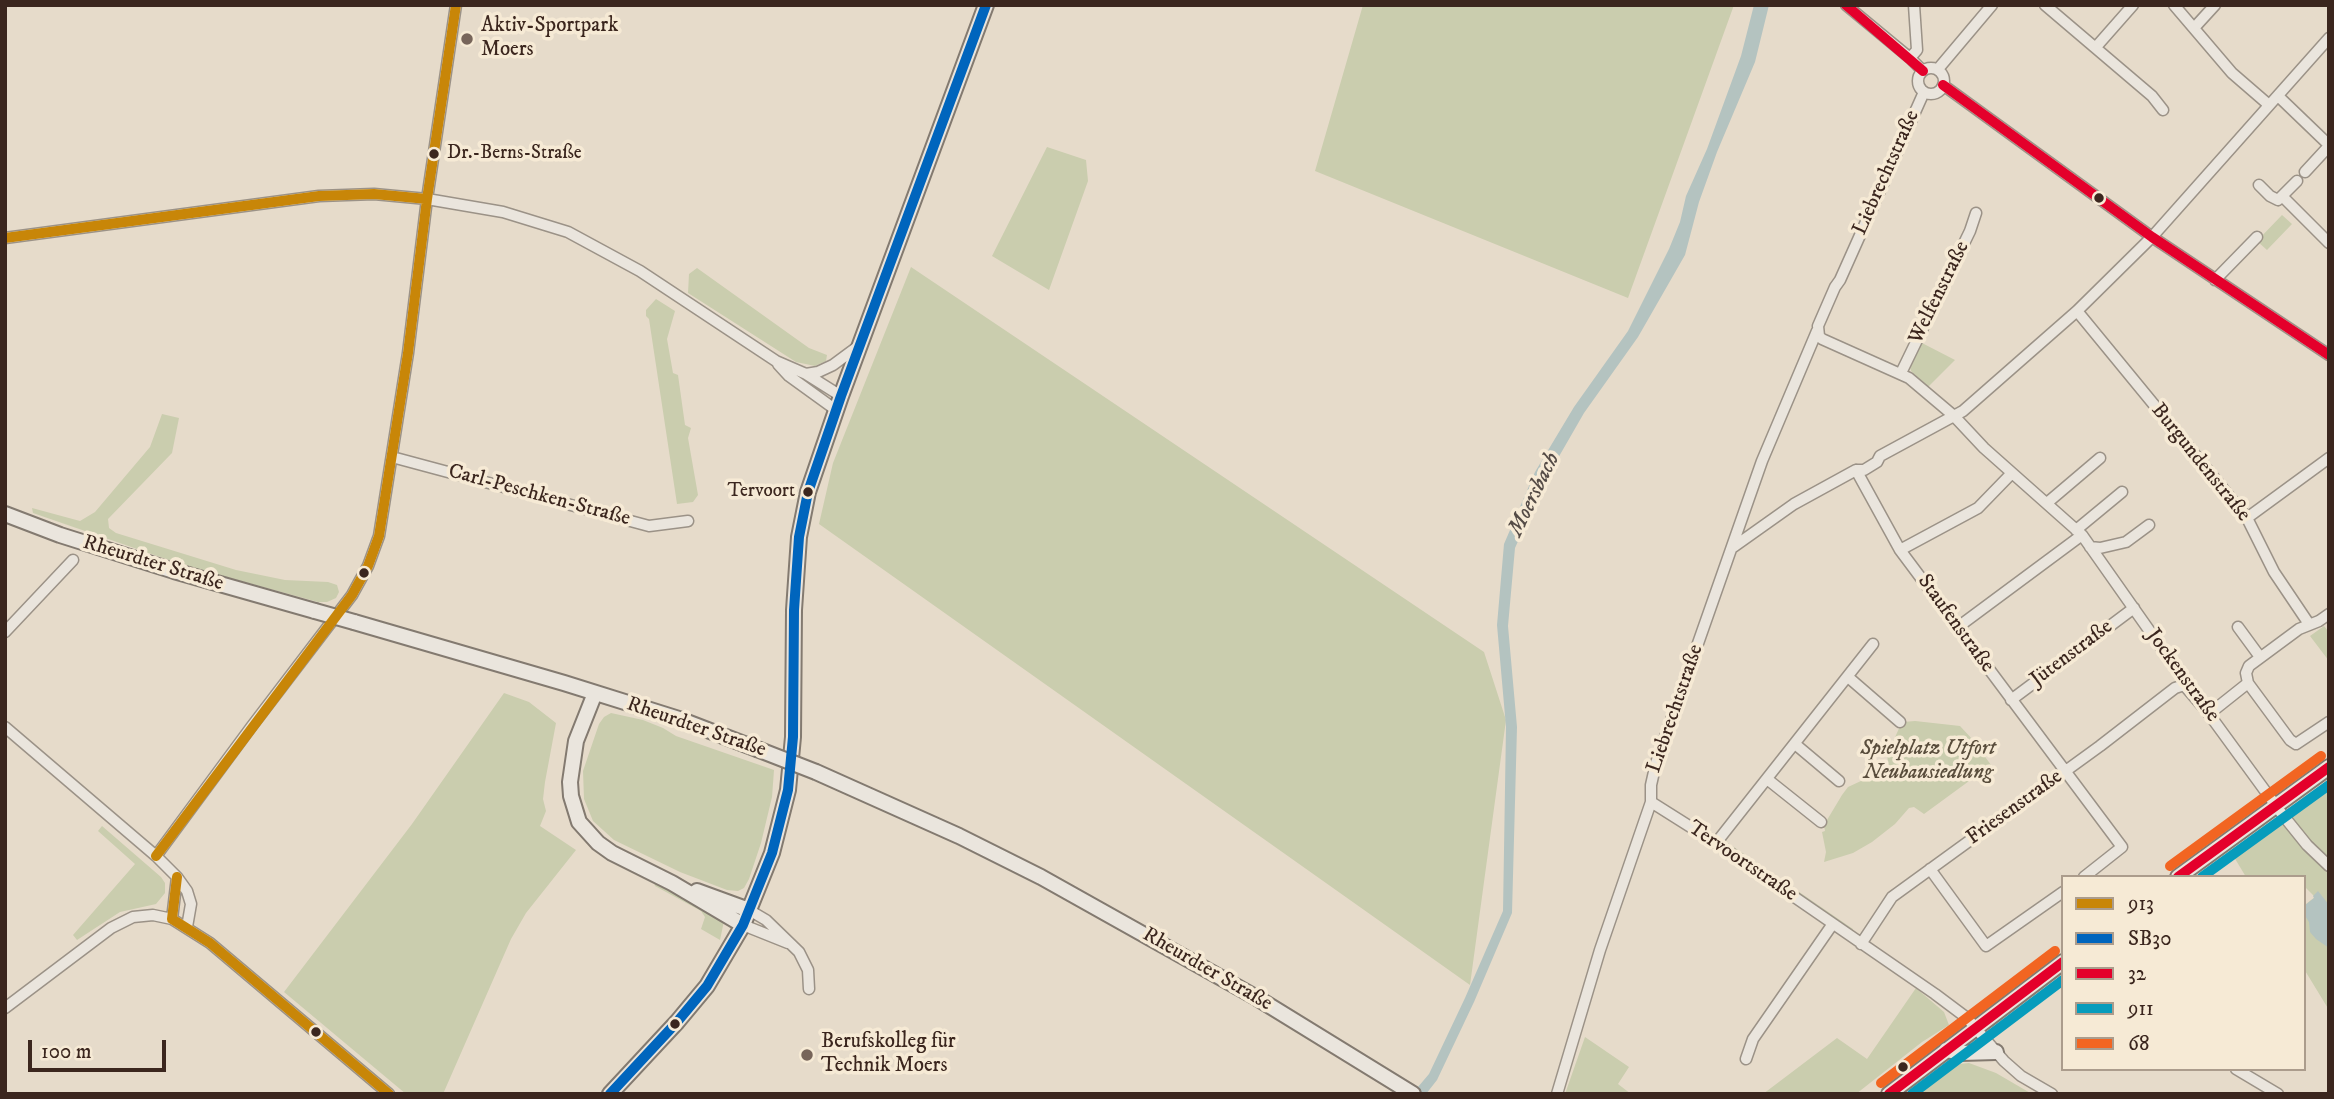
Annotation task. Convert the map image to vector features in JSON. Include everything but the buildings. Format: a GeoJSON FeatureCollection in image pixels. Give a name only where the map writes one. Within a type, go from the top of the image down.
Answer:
{"type":"FeatureCollection","features":[{"type":"Feature","properties":{"kind":"main road"},"geometry":{"type":"LineString","coordinates":[[610,1094],[707,986],[743,925],[772,853],[788,790],[793,737],[794,610],[799,537],[808,492],[986,5]]}},
{"type":"Feature","properties":{"kind":"main road","name":"Rheurdter Straße"},"geometry":{"type":"LineString","coordinates":[[5,514],[60,535],[174,571],[679,719],[816,772],[959,836],[1041,877],[1256,998],[1413,1094]]}},
{"type":"Feature","properties":{"kind":"main road"},"geometry":{"type":"LineString","coordinates":[[595,693],[576,741],[570,782],[574,810],[579,822],[598,843],[612,853],[672,883],[743,925]]}},
{"type":"Feature","properties":{"kind":"main road"},"geometry":{"type":"LineString","coordinates":[[2181,875],[2329,767]]}},
{"type":"Feature","properties":{"kind":"main road"},"geometry":{"type":"LineString","coordinates":[[672,883],[749,910]]}},
{"type":"Feature","properties":{"kind":"main road"},"geometry":{"type":"LineString","coordinates":[[1889,1094],[2061,964]]}},
{"type":"Feature","properties":{"kind":"main road"},"geometry":{"type":"LineString","coordinates":[[1946,1050],[1961,1053],[1996,1052]]}},
{"type":"Feature","properties":{"kind":"street"},"geometry":{"type":"LineString","coordinates":[[156,856],[352,595],[368,566],[379,536],[408,353],[427,199],[456,5]]}},
{"type":"Feature","properties":{"kind":"street"},"geometry":{"type":"LineString","coordinates":[[1846,5],[1923,71]]}},
{"type":"Feature","properties":{"kind":"street"},"geometry":{"type":"LineString","coordinates":[[1910,58],[1917,50],[1914,5]]}},
{"type":"Feature","properties":{"kind":"street"},"geometry":{"type":"LineString","coordinates":[[1938,69],[1992,5]]}},
{"type":"Feature","properties":{"kind":"street"},"geometry":{"type":"LineString","coordinates":[[2045,5],[2152,96],[2163,110]]}},
{"type":"Feature","properties":{"kind":"street"},"geometry":{"type":"LineString","coordinates":[[2096,47],[2133,5]]}},
{"type":"Feature","properties":{"kind":"street"},"geometry":{"type":"LineString","coordinates":[[2174,5],[2232,73],[2269,105]]}},
{"type":"Feature","properties":{"kind":"street"},"geometry":{"type":"LineString","coordinates":[[2194,28],[2215,5]]}},
{"type":"Feature","properties":{"kind":"street"},"geometry":{"type":"LineString","coordinates":[[1732,548],[1794,504],[1856,470],[1864,470],[1877,462],[1880,456],[1963,411],[2077,312],[2152,237],[2329,38]]}},
{"type":"Feature","properties":{"kind":"street"},"geometry":{"type":"LineString","coordinates":[[1929,67],[1938,69],[1944,76],[1943,85],[1937,93],[1924,92],[1918,80],[1923,71],[1929,67]]}},
{"type":"Feature","properties":{"kind":"street"},"geometry":{"type":"LineString","coordinates":[[1943,85],[2152,237],[2329,355]]}},
{"type":"Feature","properties":{"kind":"street","name":"Liebrechtstraße"},"geometry":{"type":"LineString","coordinates":[[1557,1094],[1600,950],[1651,802],[1651,785],[1656,763],[1762,461],[1818,334],[1835,286],[1924,92]]}},
{"type":"Feature","properties":{"kind":"street"},"geometry":{"type":"LineString","coordinates":[[2278,96],[2329,145],[2305,172]]}},
{"type":"Feature","properties":{"kind":"street"},"geometry":{"type":"LineString","coordinates":[[2259,185],[2278,200],[2297,181]]}},
{"type":"Feature","properties":{"kind":"street"},"geometry":{"type":"LineString","coordinates":[[5,238],[319,196],[374,194],[427,199],[503,212],[568,232],[640,271],[776,361],[806,374],[839,403]]}},
{"type":"Feature","properties":{"kind":"street"},"geometry":{"type":"LineString","coordinates":[[2283,197],[2329,243]]}},
{"type":"Feature","properties":{"kind":"street","name":"Welfenstraße"},"geometry":{"type":"LineString","coordinates":[[1901,373],[1970,231],[1976,213]]}},
{"type":"Feature","properties":{"kind":"street"},"geometry":{"type":"LineString","coordinates":[[2216,280],[2257,237]]}},
{"type":"Feature","properties":{"kind":"street","name":"Burgundenstraße"},"geometry":{"type":"LineString","coordinates":[[2077,312],[2247,518],[2274,572],[2309,624]]}},
{"type":"Feature","properties":{"kind":"street","name":"Jockenstraße"},"geometry":{"type":"LineString","coordinates":[[1818,334],[1822,339],[1901,373],[1954,416],[2012,473],[2079,532],[2182,677],[2184,685],[2209,714],[2307,845],[2329,866]]}},
{"type":"Feature","properties":{"kind":"street"},"geometry":{"type":"LineString","coordinates":[[806,374],[833,365],[861,344]]}},
{"type":"Feature","properties":{"kind":"street"},"geometry":{"type":"LineString","coordinates":[[776,361],[789,376],[839,403]]}},
{"type":"Feature","properties":{"kind":"street","name":"Carl-Peschken-Straße"},"geometry":{"type":"LineString","coordinates":[[392,457],[649,526],[688,522]]}},
{"type":"Feature","properties":{"kind":"street"},"geometry":{"type":"LineString","coordinates":[[2047,503],[2101,458]]}},
{"type":"Feature","properties":{"kind":"street"},"geometry":{"type":"LineString","coordinates":[[2247,518],[2329,458]]}},
{"type":"Feature","properties":{"kind":"street","name":"Staufenstraße"},"geometry":{"type":"LineString","coordinates":[[1856,470],[1900,550],[2122,847],[2087,875]]}},
{"type":"Feature","properties":{"kind":"street"},"geometry":{"type":"LineString","coordinates":[[1900,550],[1978,509],[2012,473]]}},
{"type":"Feature","properties":{"kind":"street"},"geometry":{"type":"LineString","coordinates":[[1958,627],[2079,532],[2122,492]]}},
{"type":"Feature","properties":{"kind":"street"},"geometry":{"type":"LineString","coordinates":[[2090,547],[2100,548],[2126,542],[2149,525]]}},
{"type":"Feature","properties":{"kind":"street"},"geometry":{"type":"LineString","coordinates":[[5,632],[73,560]]}},
{"type":"Feature","properties":{"kind":"street","name":"Jütenstraße"},"geometry":{"type":"LineString","coordinates":[[2011,700],[2134,608]]}},
{"type":"Feature","properties":{"kind":"street"},"geometry":{"type":"LineString","coordinates":[[2329,614],[2298,629],[2249,666],[2246,673],[2249,683],[2290,740],[2296,744],[2329,722]]}},
{"type":"Feature","properties":{"kind":"street"},"geometry":{"type":"LineString","coordinates":[[2238,627],[2260,657]]}},
{"type":"Feature","properties":{"kind":"street"},"geometry":{"type":"LineString","coordinates":[[1716,843],[1873,644]]}},
{"type":"Feature","properties":{"kind":"street"},"geometry":{"type":"LineString","coordinates":[[1849,677],[1900,722]]}},
{"type":"Feature","properties":{"kind":"street"},"geometry":{"type":"LineString","coordinates":[[2209,714],[2249,683]]}},
{"type":"Feature","properties":{"kind":"street","name":"Friesenstraße"},"geometry":{"type":"LineString","coordinates":[[1861,944],[1892,897],[2066,772],[2175,688],[2184,685]]}},
{"type":"Feature","properties":{"kind":"street"},"geometry":{"type":"LineString","coordinates":[[5,727],[177,877],[187,891],[191,904],[187,927]]}},
{"type":"Feature","properties":{"kind":"street"},"geometry":{"type":"LineString","coordinates":[[1795,744],[1839,781]]}},
{"type":"Feature","properties":{"kind":"street"},"geometry":{"type":"LineString","coordinates":[[1767,779],[1821,822]]}},
{"type":"Feature","properties":{"kind":"street","name":"Tervoortstraße"},"geometry":{"type":"LineString","coordinates":[[1651,802],[1716,843],[1935,994],[1967,1018],[2021,1076],[2052,1094]]}},
{"type":"Feature","properties":{"kind":"street"},"geometry":{"type":"LineString","coordinates":[[1930,869],[1986,946],[2061,893]]}},
{"type":"Feature","properties":{"kind":"street"},"geometry":{"type":"LineString","coordinates":[[172,919],[177,877]]}},
{"type":"Feature","properties":{"kind":"street"},"geometry":{"type":"LineString","coordinates":[[749,910],[766,920],[792,944],[805,961],[809,989]]}},
{"type":"Feature","properties":{"kind":"street"},"geometry":{"type":"LineString","coordinates":[[5,1008],[111,928],[133,917],[153,915],[172,919],[210,943],[389,1094]]}},
{"type":"Feature","properties":{"kind":"street"},"geometry":{"type":"LineString","coordinates":[[743,925],[792,944]]}},
{"type":"Feature","properties":{"kind":"street"},"geometry":{"type":"LineString","coordinates":[[1746,1059],[1753,1039],[1832,925]]}},
{"type":"Feature","properties":{"kind":"street"},"geometry":{"type":"LineString","coordinates":[[2239,1071],[2278,1094]]}},
{"type":"Feature","properties":{"kind":"green space"},"geometry":{"type":"Polygon","coordinates":[[[1363,5],[1734,5],[1628,298],[1315,171],[1363,5]]]}},
{"type":"Feature","properties":{"kind":"green space"},"geometry":{"type":"Polygon","coordinates":[[[1047,147],[1086,160],[1088,181],[1049,290],[992,256],[1047,147]]]}},
{"type":"Feature","properties":{"kind":"green space"},"geometry":{"type":"Polygon","coordinates":[[[2282,215],[2292,224],[2267,250],[2257,241],[2282,215]]]}},
{"type":"Feature","properties":{"kind":"green space"},"geometry":{"type":"Polygon","coordinates":[[[911,267],[1484,652],[1506,720],[1470,985],[819,524],[833,463],[911,267]]]}},
{"type":"Feature","properties":{"kind":"green space"},"geometry":{"type":"Polygon","coordinates":[[[697,268],[809,348],[827,355],[826,361],[815,366],[796,362],[688,293],[689,274],[697,268]]]}},
{"type":"Feature","properties":{"kind":"green space"},"geometry":{"type":"Polygon","coordinates":[[[656,299],[675,311],[667,339],[673,373],[678,375],[685,425],[691,428],[688,438],[698,495],[693,502],[677,504],[649,319],[646,316],[646,310],[656,299]]]}},
{"type":"Feature","properties":{"kind":"green space"},"geometry":{"type":"Polygon","coordinates":[[[1922,343],[1955,360],[1928,387],[1910,367],[1922,343]]]}},
{"type":"Feature","properties":{"kind":"green space"},"geometry":{"type":"Polygon","coordinates":[[[162,414],[179,418],[172,453],[108,519],[109,528],[116,533],[236,570],[285,580],[328,582],[337,585],[339,592],[336,598],[318,602],[186,566],[33,513],[32,508],[80,521],[95,512],[150,447],[162,414]]]}},
{"type":"Feature","properties":{"kind":"green space"},"geometry":{"type":"Polygon","coordinates":[[[2324,626],[2329,632],[2329,661],[2310,636],[2324,626]]]}},
{"type":"Feature","properties":{"kind":"green space"},"geometry":{"type":"Polygon","coordinates":[[[504,693],[529,702],[556,723],[543,799],[546,811],[540,826],[576,850],[526,913],[511,939],[443,1094],[406,1094],[284,992],[412,824],[504,693]]]}},
{"type":"Feature","properties":{"kind":"green space"},"geometry":{"type":"Polygon","coordinates":[[[611,713],[643,720],[676,736],[774,770],[772,797],[761,843],[744,888],[738,891],[727,890],[680,872],[614,840],[593,821],[584,799],[583,771],[599,724],[611,713]]]}},
{"type":"Feature","properties":{"kind":"green space","name":"Spielplatz Utfort Neubausiedlung"},"geometry":{"type":"Polygon","coordinates":[[[1915,721],[1960,726],[1991,765],[1924,814],[1914,807],[1909,808],[1895,824],[1872,842],[1853,853],[1824,862],[1826,852],[1822,832],[1825,831],[1824,825],[1842,795],[1848,787],[1889,768],[1887,755],[1901,724],[1915,721]]]}},
{"type":"Feature","properties":{"kind":"green space"},"geometry":{"type":"Polygon","coordinates":[[[2329,788],[2329,1010],[2306,972],[2306,904],[2315,897],[2306,888],[2306,875],[2245,875],[2234,857],[2329,788]]]}},
{"type":"Feature","properties":{"kind":"green space"},"geometry":{"type":"Polygon","coordinates":[[[102,826],[161,877],[165,883],[165,893],[156,904],[120,912],[77,940],[73,935],[135,864],[98,831],[102,826]]]}},
{"type":"Feature","properties":{"kind":"green space"},"geometry":{"type":"Polygon","coordinates":[[[1726,839],[1728,843],[1853,929],[1852,931],[1727,845],[1726,839]]]}},
{"type":"Feature","properties":{"kind":"green space"},"geometry":{"type":"Polygon","coordinates":[[[654,882],[709,910],[724,921],[720,940],[701,929],[705,917],[701,911],[655,886],[654,882]]]}},
{"type":"Feature","properties":{"kind":"green space"},"geometry":{"type":"Polygon","coordinates":[[[1916,988],[1944,1012],[1949,1025],[1922,1042],[1856,1094],[1763,1094],[1837,1038],[1867,1059],[1916,988]]]}},
{"type":"Feature","properties":{"kind":"green space"},"geometry":{"type":"Polygon","coordinates":[[[1585,1037],[1629,1067],[1618,1084],[1631,1094],[1565,1094],[1585,1037]]]}},
{"type":"Feature","properties":{"kind":"green space"},"geometry":{"type":"Polygon","coordinates":[[[1969,1063],[1996,1073],[2032,1094],[1915,1094],[1934,1077],[1960,1064],[1969,1063]]]}},
{"type":"Feature","properties":{"kind":"water","name":"Moersbach"},"geometry":{"type":"Polygon","coordinates":[[[1754,5],[1769,5],[1755,62],[1717,152],[1699,202],[1685,255],[1638,337],[1584,413],[1546,479],[1515,548],[1508,626],[1517,727],[1512,913],[1437,1080],[1426,1094],[1412,1094],[1429,1074],[1503,911],[1506,727],[1497,625],[1504,544],[1535,472],[1574,407],[1628,331],[1669,249],[1680,222],[1686,196],[1707,149],[1741,56],[1754,5]]]}},
{"type":"Feature","properties":{"kind":"water"},"geometry":{"type":"Polygon","coordinates":[[[2318,891],[2329,905],[2329,948],[2310,932],[2306,904],[2318,891]]]}},
{"type":"Feature","properties":{"kind":"transit line","name":"913"},"geometry":{"type":"LineString","coordinates":[[156,856],[352,595],[368,566],[379,536],[408,353],[427,199],[456,5]]}},
{"type":"Feature","properties":{"kind":"transit line","name":"SB30"},"geometry":{"type":"LineString","coordinates":[[610,1094],[707,986],[743,925],[772,853],[788,790],[793,737],[794,610],[799,537],[808,492],[986,5]]}},
{"type":"Feature","properties":{"kind":"transit line","name":"32"},"geometry":{"type":"LineString","coordinates":[[1846,5],[1923,71]]}},
{"type":"Feature","properties":{"kind":"transit line","name":"32"},"geometry":{"type":"LineString","coordinates":[[1943,85],[2152,237],[2329,355]]}},
{"type":"Feature","properties":{"kind":"transit line","name":"913"},"geometry":{"type":"LineString","coordinates":[[5,238],[319,196],[374,194],[427,199]]}},
{"type":"Feature","properties":{"kind":"transit line","name":"68"},"geometry":{"type":"LineString","coordinates":[[2170,866],[2321,756]]}},
{"type":"Feature","properties":{"kind":"transit line","name":"32"},"geometry":{"type":"LineString","coordinates":[[2181,875],[2329,767]]}},
{"type":"Feature","properties":{"kind":"transit line","name":"911"},"geometry":{"type":"LineString","coordinates":[[2205,875],[2329,785]]}},
{"type":"Feature","properties":{"kind":"transit line","name":"913"},"geometry":{"type":"LineString","coordinates":[[177,877],[172,919],[210,943],[389,1094]]}},
{"type":"Feature","properties":{"kind":"transit line","name":"68"},"geometry":{"type":"LineString","coordinates":[[1881,1083],[2055,951]]}},
{"type":"Feature","properties":{"kind":"transit line","name":"32"},"geometry":{"type":"LineString","coordinates":[[1889,1094],[2061,964]]}},
{"type":"Feature","properties":{"kind":"transit line","name":"911"},"geometry":{"type":"LineString","coordinates":[[1912,1094],[2061,982]]}},
{"type":"Feature","properties":{"kind":"place","name":"Aktiv-Sportpark Moers"},"geometry":{"type":"Point","coordinates":[467,39]}},
{"type":"Feature","properties":{"kind":"place","name":"Dr.-Berns-Straße"},"geometry":{"type":"Point","coordinates":[434,154]}},
{"type":"Feature","properties":{"kind":"place","name":"Tervoort"},"geometry":{"type":"Point","coordinates":[808,492]}},
{"type":"Feature","properties":{"kind":"place","name":"Berufskolleg für Technik Moers"},"geometry":{"type":"Point","coordinates":[807,1055]}}]}
